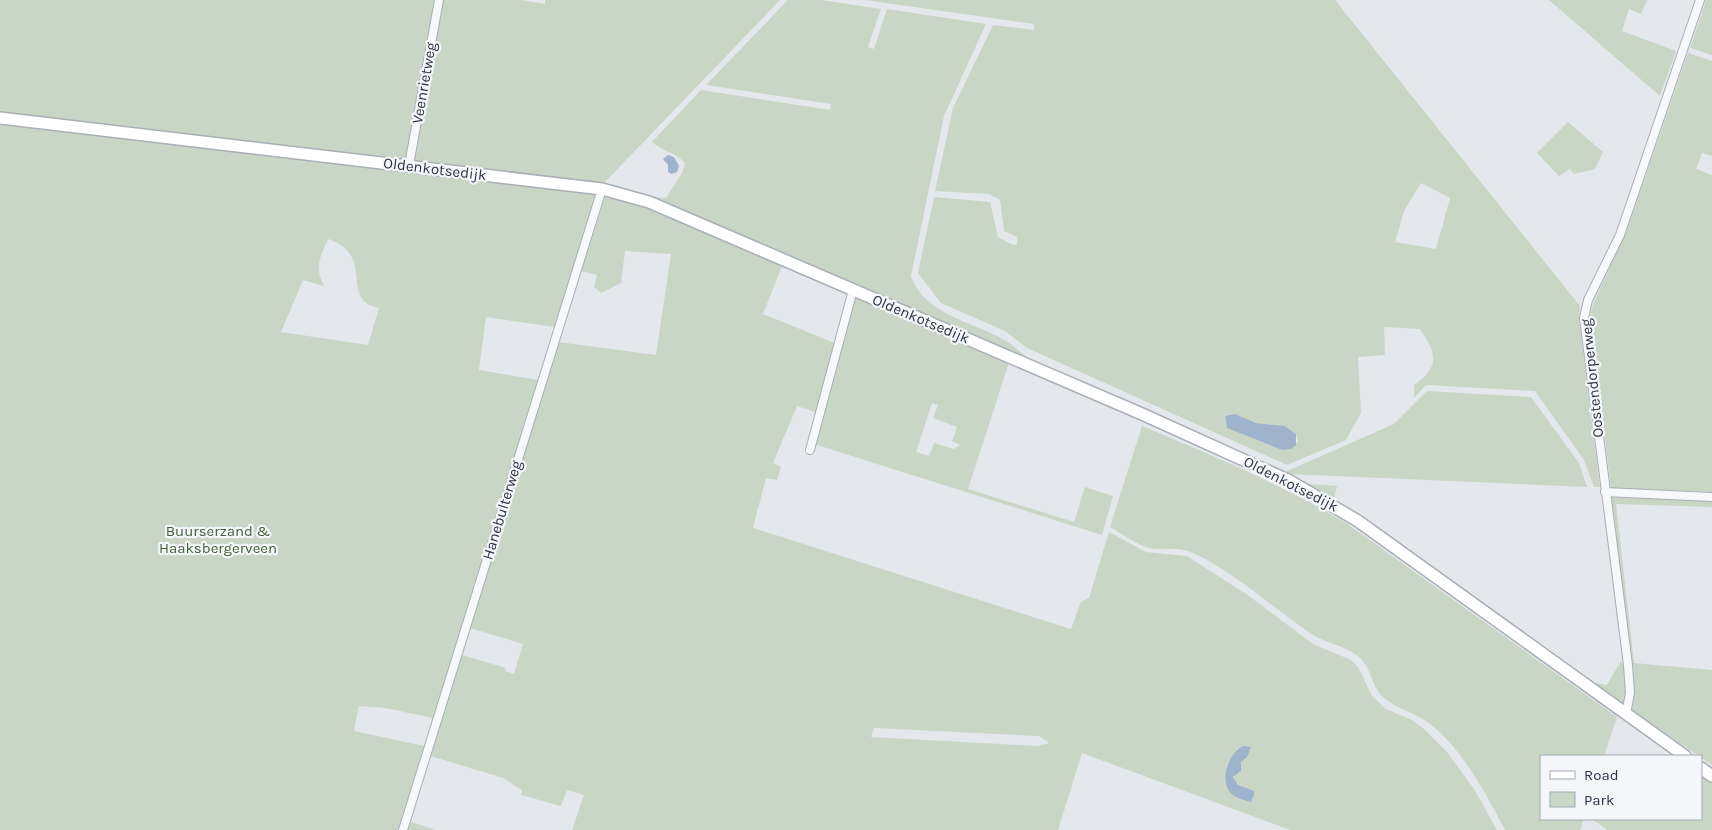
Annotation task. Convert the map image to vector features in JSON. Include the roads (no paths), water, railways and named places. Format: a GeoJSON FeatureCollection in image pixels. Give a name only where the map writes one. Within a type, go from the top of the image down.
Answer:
{"type":"FeatureCollection","features":[{"type":"Feature","properties":{"kind":"street","name":"Veenrietweg"},"geometry":{"type":"LineString","coordinates":[[409,166],[439,0]]}},
{"type":"Feature","properties":{"kind":"street","name":"Oostendorperweg"},"geometry":{"type":"LineString","coordinates":[[1626,714],[1630,693],[1628,665],[1584,318],[1585,307],[1620,235],[1700,0]]}},
{"type":"Feature","properties":{"kind":"street","name":"Oldenkotsedijk"},"geometry":{"type":"LineString","coordinates":[[0,118],[602,189],[649,202],[1290,481],[1358,521],[1684,755]]}},
{"type":"Feature","properties":{"kind":"street","name":"Hanebulterweg"},"geometry":{"type":"LineString","coordinates":[[403,830],[602,189]]}},
{"type":"Feature","properties":{"kind":"street","name":"Oldenkotsedijk"},"geometry":{"type":"LineString","coordinates":[[810,450],[853,290]]}},
{"type":"Feature","properties":{"kind":"street"},"geometry":{"type":"LineString","coordinates":[[1605,492],[1712,497]]}},
{"type":"Feature","properties":{"kind":"water"},"geometry":{"type":"Polygon","coordinates":[[[668,155],[674,157],[679,166],[677,172],[671,174],[668,172],[668,165],[663,159],[668,155]]]}},
{"type":"Feature","properties":{"kind":"water"},"geometry":{"type":"Polygon","coordinates":[[[1235,414],[1256,423],[1285,426],[1296,434],[1296,445],[1291,449],[1282,450],[1227,428],[1225,416],[1235,414]]]}},
{"type":"Feature","properties":{"kind":"water"},"geometry":{"type":"Polygon","coordinates":[[[1243,746],[1251,747],[1247,757],[1241,762],[1241,771],[1233,777],[1238,785],[1254,791],[1251,802],[1231,793],[1225,779],[1230,760],[1243,746]]]}},
{"type":"Feature","properties":{"kind":"park label","name":"Buurserzand & Haaksbergerveen"},"geometry":{"type":"Point","coordinates":[218,540]}}]}
